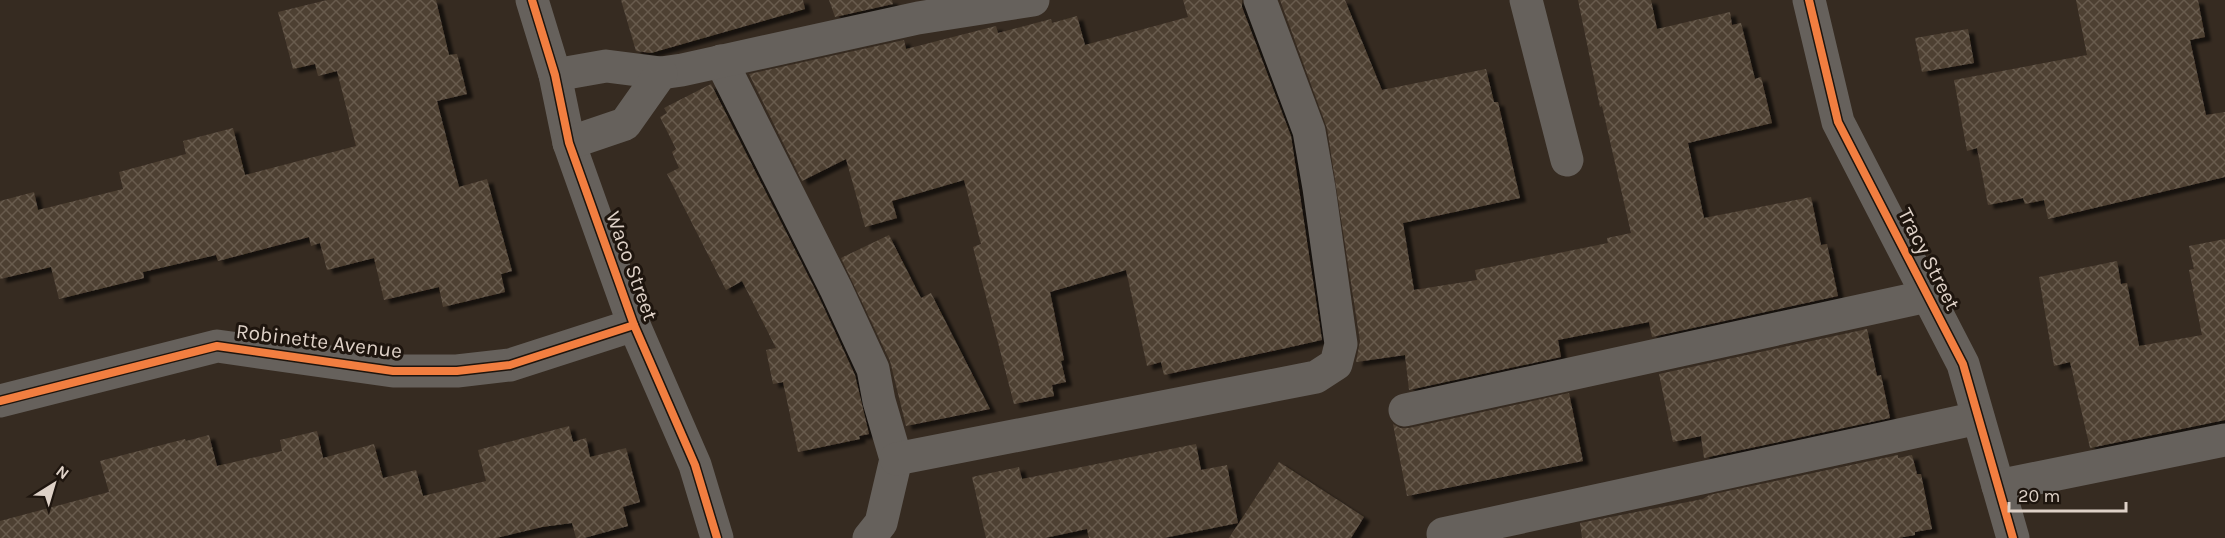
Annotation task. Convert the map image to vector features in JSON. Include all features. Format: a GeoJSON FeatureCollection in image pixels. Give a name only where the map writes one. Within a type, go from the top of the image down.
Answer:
{"type":"FeatureCollection","features":[{"type":"Feature","properties":{"kind":"street","name":"Waco Street"},"geometry":{"type":"LineString","coordinates":[[532,0],[555,75],[569,143],[634,325],[695,465],[717,538]]}},
{"type":"Feature","properties":{"kind":"street"},"geometry":{"type":"LineString","coordinates":[[555,75],[606,66],[661,73],[918,18],[1033,0]]}},
{"type":"Feature","properties":{"kind":"street"},"geometry":{"type":"LineString","coordinates":[[896,459],[1316,377],[1336,364],[1341,345],[1309,131],[1260,0]]}},
{"type":"Feature","properties":{"kind":"street"},"geometry":{"type":"LineString","coordinates":[[1526,0],[1567,160]]}},
{"type":"Feature","properties":{"kind":"street","name":"Tracy Street"},"geometry":{"type":"LineString","coordinates":[[1809,0],[1839,122],[1963,364],[2013,538]]}},
{"type":"Feature","properties":{"kind":"street"},"geometry":{"type":"LineString","coordinates":[[721,61],[831,279],[873,369],[879,401],[896,459],[881,523],[868,538]]}},
{"type":"Feature","properties":{"kind":"street"},"geometry":{"type":"LineString","coordinates":[[569,143],[625,124],[661,73]]}},
{"type":"Feature","properties":{"kind":"street"},"geometry":{"type":"LineString","coordinates":[[1404,410],[1928,296]]}},
{"type":"Feature","properties":{"kind":"street","name":"Robinette Avenue"},"geometry":{"type":"LineString","coordinates":[[0,401],[217,346],[393,371],[457,371],[510,365],[634,325]]}},
{"type":"Feature","properties":{"kind":"street"},"geometry":{"type":"LineString","coordinates":[[1443,534],[1978,418]]}},
{"type":"Feature","properties":{"kind":"street"},"geometry":{"type":"LineString","coordinates":[[1998,486],[2225,440]]}},
{"type":"Feature","properties":{"kind":"building"},"geometry":{"type":"Polygon","coordinates":[[[327,0],[436,0],[449,55],[457,54],[467,94],[437,101],[459,187],[487,179],[512,271],[501,274],[505,292],[443,307],[439,287],[384,300],[374,258],[327,270],[320,243],[311,246],[309,237],[218,261],[216,255],[143,272],[144,278],[59,299],[51,267],[0,279],[0,201],[34,192],[38,210],[123,189],[119,172],[186,154],[183,141],[233,128],[245,175],[356,146],[337,71],[318,76],[315,64],[293,69],[278,12],[327,0]]]}},
{"type":"Feature","properties":{"kind":"building"},"geometry":{"type":"Polygon","coordinates":[[[621,0],[803,0],[805,9],[651,53],[636,51],[621,0]]]}},
{"type":"Feature","properties":{"kind":"building"},"geometry":{"type":"Polygon","coordinates":[[[829,0],[892,0],[893,4],[835,17],[829,0]]]}},
{"type":"Feature","properties":{"kind":"building"},"geometry":{"type":"Polygon","coordinates":[[[1183,0],[1242,0],[1242,7],[1291,136],[1322,340],[1164,375],[1161,362],[1147,366],[1126,270],[1050,292],[1064,360],[1061,361],[1066,382],[1052,385],[1054,396],[1014,404],[973,247],[981,244],[964,180],[892,201],[897,218],[865,227],[846,159],[802,181],[749,74],[904,40],[906,49],[996,26],[998,33],[1051,19],[1052,23],[1077,16],[1085,45],[1188,17],[1183,0]]]}},
{"type":"Feature","properties":{"kind":"building"},"geometry":{"type":"Polygon","coordinates":[[[1280,0],[1345,0],[1382,90],[1486,69],[1494,102],[1498,102],[1520,198],[1403,223],[1414,290],[1477,280],[1475,270],[1608,243],[1607,238],[1631,233],[1602,106],[1600,107],[1578,0],[1651,0],[1657,29],[1730,12],[1732,25],[1741,23],[1755,79],[1761,77],[1772,123],[1688,143],[1704,218],[1811,197],[1821,245],[1827,244],[1838,296],[1652,337],[1649,322],[1558,340],[1561,357],[1409,390],[1405,355],[1356,362],[1360,341],[1327,128],[1280,0]]]}},
{"type":"Feature","properties":{"kind":"building"},"geometry":{"type":"Polygon","coordinates":[[[2076,0],[2198,0],[2205,37],[2190,40],[2206,115],[2225,112],[2225,177],[2048,219],[2044,200],[2025,204],[2023,198],[1988,205],[1977,148],[1967,151],[1954,80],[2087,55],[2076,0]]]}},
{"type":"Feature","properties":{"kind":"building"},"geometry":{"type":"Polygon","coordinates":[[[1968,29],[1974,63],[1922,72],[1915,38],[1968,29]]]}},
{"type":"Feature","properties":{"kind":"building"},"geometry":{"type":"Polygon","coordinates":[[[711,84],[819,297],[855,375],[869,434],[859,436],[860,439],[798,452],[783,382],[773,384],[766,350],[776,348],[742,281],[726,290],[667,174],[679,168],[672,152],[676,149],[660,117],[667,113],[664,108],[711,84]]]}},
{"type":"Feature","properties":{"kind":"building"},"geometry":{"type":"Polygon","coordinates":[[[889,235],[921,298],[931,293],[990,409],[906,426],[890,361],[841,258],[889,235]]]}},
{"type":"Feature","properties":{"kind":"building"},"geometry":{"type":"Polygon","coordinates":[[[2225,239],[2225,420],[2090,448],[2070,362],[2054,366],[2039,277],[2117,261],[2121,284],[2127,283],[2139,346],[2202,335],[2189,270],[2194,269],[2189,246],[2225,239]]]}},
{"type":"Feature","properties":{"kind":"building"},"geometry":{"type":"Polygon","coordinates":[[[1867,329],[1877,376],[1881,375],[1890,418],[1704,458],[1701,436],[1673,442],[1659,374],[1867,329]]]}},
{"type":"Feature","properties":{"kind":"building"},"geometry":{"type":"Polygon","coordinates":[[[1569,393],[1583,461],[1407,496],[1393,424],[1400,428],[1409,428],[1569,393]]]}},
{"type":"Feature","properties":{"kind":"building"},"geometry":{"type":"Polygon","coordinates":[[[569,426],[573,442],[586,438],[590,457],[626,448],[640,502],[623,507],[628,526],[584,538],[576,538],[572,523],[542,527],[496,538],[0,538],[0,521],[109,492],[100,461],[185,439],[186,441],[209,435],[217,466],[282,451],[280,440],[317,431],[323,458],[374,444],[383,478],[416,470],[423,496],[486,481],[478,450],[569,426]]]}},
{"type":"Feature","properties":{"kind":"building"},"geometry":{"type":"Polygon","coordinates":[[[1196,444],[1201,470],[1227,465],[1238,523],[1164,538],[1089,538],[1087,529],[1045,538],[986,538],[972,477],[1019,467],[1022,479],[1196,444]]]}},
{"type":"Feature","properties":{"kind":"building"},"geometry":{"type":"Polygon","coordinates":[[[1898,455],[1898,458],[1912,455],[1917,474],[1921,474],[1932,529],[1915,532],[1915,535],[1898,538],[1582,538],[1580,523],[1703,499],[1709,495],[1898,455]]]}},
{"type":"Feature","properties":{"kind":"building"},"geometry":{"type":"Polygon","coordinates":[[[1279,462],[1364,517],[1351,538],[1229,538],[1279,462]]]}},
{"type":"Feature","properties":{"kind":"cycle path"},"geometry":{"type":"LineString","coordinates":[[532,0],[555,75],[569,143],[634,325],[695,465],[717,538]]}},
{"type":"Feature","properties":{"kind":"cycle path"},"geometry":{"type":"LineString","coordinates":[[1809,0],[1838,122],[1963,364],[2013,538]]}},
{"type":"Feature","properties":{"kind":"cycle path"},"geometry":{"type":"LineString","coordinates":[[0,401],[217,346],[393,371],[457,371],[510,365],[634,325]]}}]}
